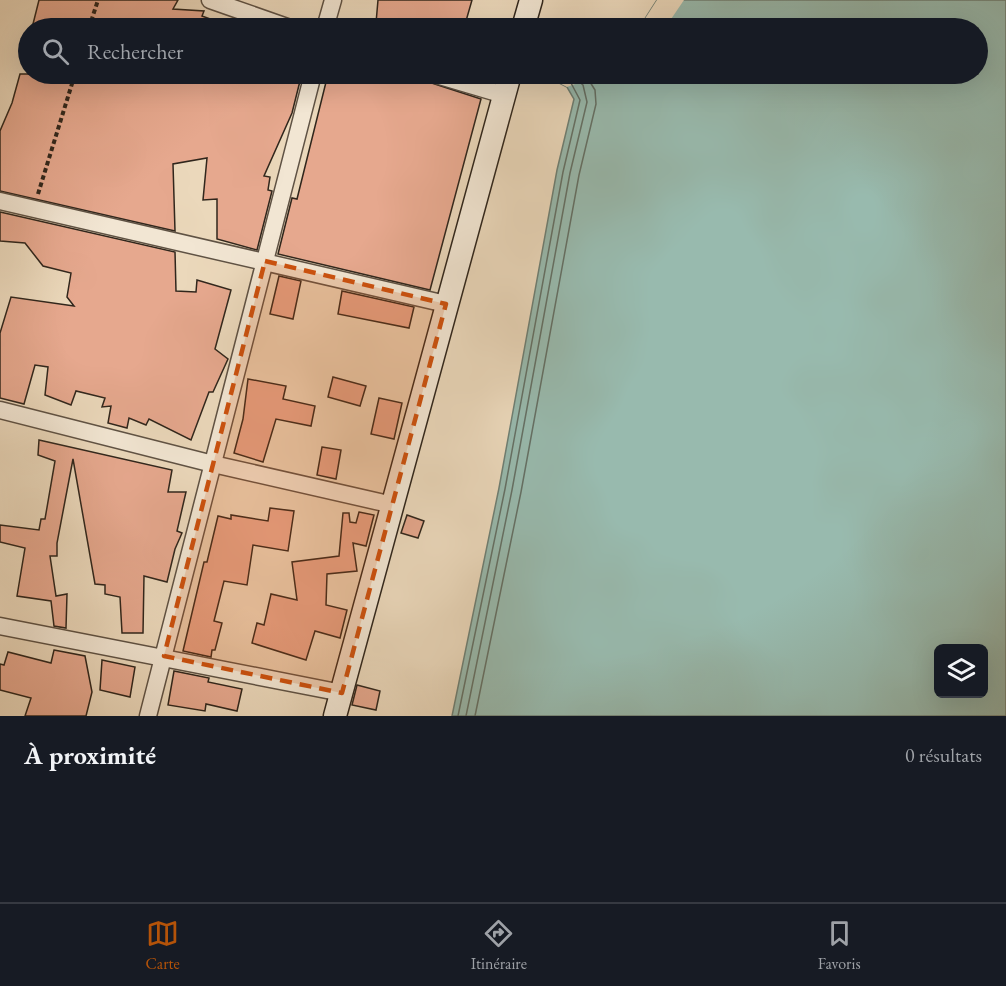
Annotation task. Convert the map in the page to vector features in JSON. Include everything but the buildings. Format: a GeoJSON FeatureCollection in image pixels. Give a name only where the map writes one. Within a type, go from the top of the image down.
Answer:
{"type":"FeatureCollection","features":[{"type":"Feature","properties":{"kind":"street"},"geometry":{"type":"LineString","coordinates":[[210,0],[261,18]]}},
{"type":"Feature","properties":{"kind":"street"},"geometry":{"type":"LineString","coordinates":[[328,18],[333,0]]}},
{"type":"Feature","properties":{"kind":"street"},"geometry":{"type":"LineString","coordinates":[[526,18],[531,0]]}},
{"type":"Feature","properties":{"kind":"street"},"geometry":{"type":"LineString","coordinates":[[148,716],[310,84]]}},
{"type":"Feature","properties":{"kind":"street"},"geometry":{"type":"LineString","coordinates":[[335,716],[507,84]]}},
{"type":"Feature","properties":{"kind":"street"},"geometry":{"type":"LineString","coordinates":[[0,201],[446,304]]}},
{"type":"Feature","properties":{"kind":"street"},"geometry":{"type":"LineString","coordinates":[[0,410],[213,464],[393,505]]}},
{"type":"Feature","properties":{"kind":"street"},"geometry":{"type":"LineString","coordinates":[[0,626],[164,656],[342,693]]}},
{"type":"Feature","properties":{"kind":"path"},"geometry":{"type":"LineString","coordinates":[[92,18],[98,0]]}},
{"type":"Feature","properties":{"kind":"path"},"geometry":{"type":"LineString","coordinates":[[33,209],[72,84]]}},
{"type":"Feature","properties":{"kind":"highlighted area"},"geometry":{"type":"Polygon","coordinates":[[[265,261],[446,304],[342,693],[164,656],[265,261]]]}},
{"type":"Feature","properties":{"kind":"water"},"geometry":{"type":"Polygon","coordinates":[[[657,0],[1006,0],[1006,716],[452,716],[499,488],[557,170],[574,99],[567,87],[561,84],[988,84],[988,18],[645,18],[657,0]]]}},
{"type":"Feature","properties":{"kind":"pier"},"geometry":{"type":"Polygon","coordinates":[[[657,0],[684,0],[672,18],[645,18],[657,0]]]}}]}
